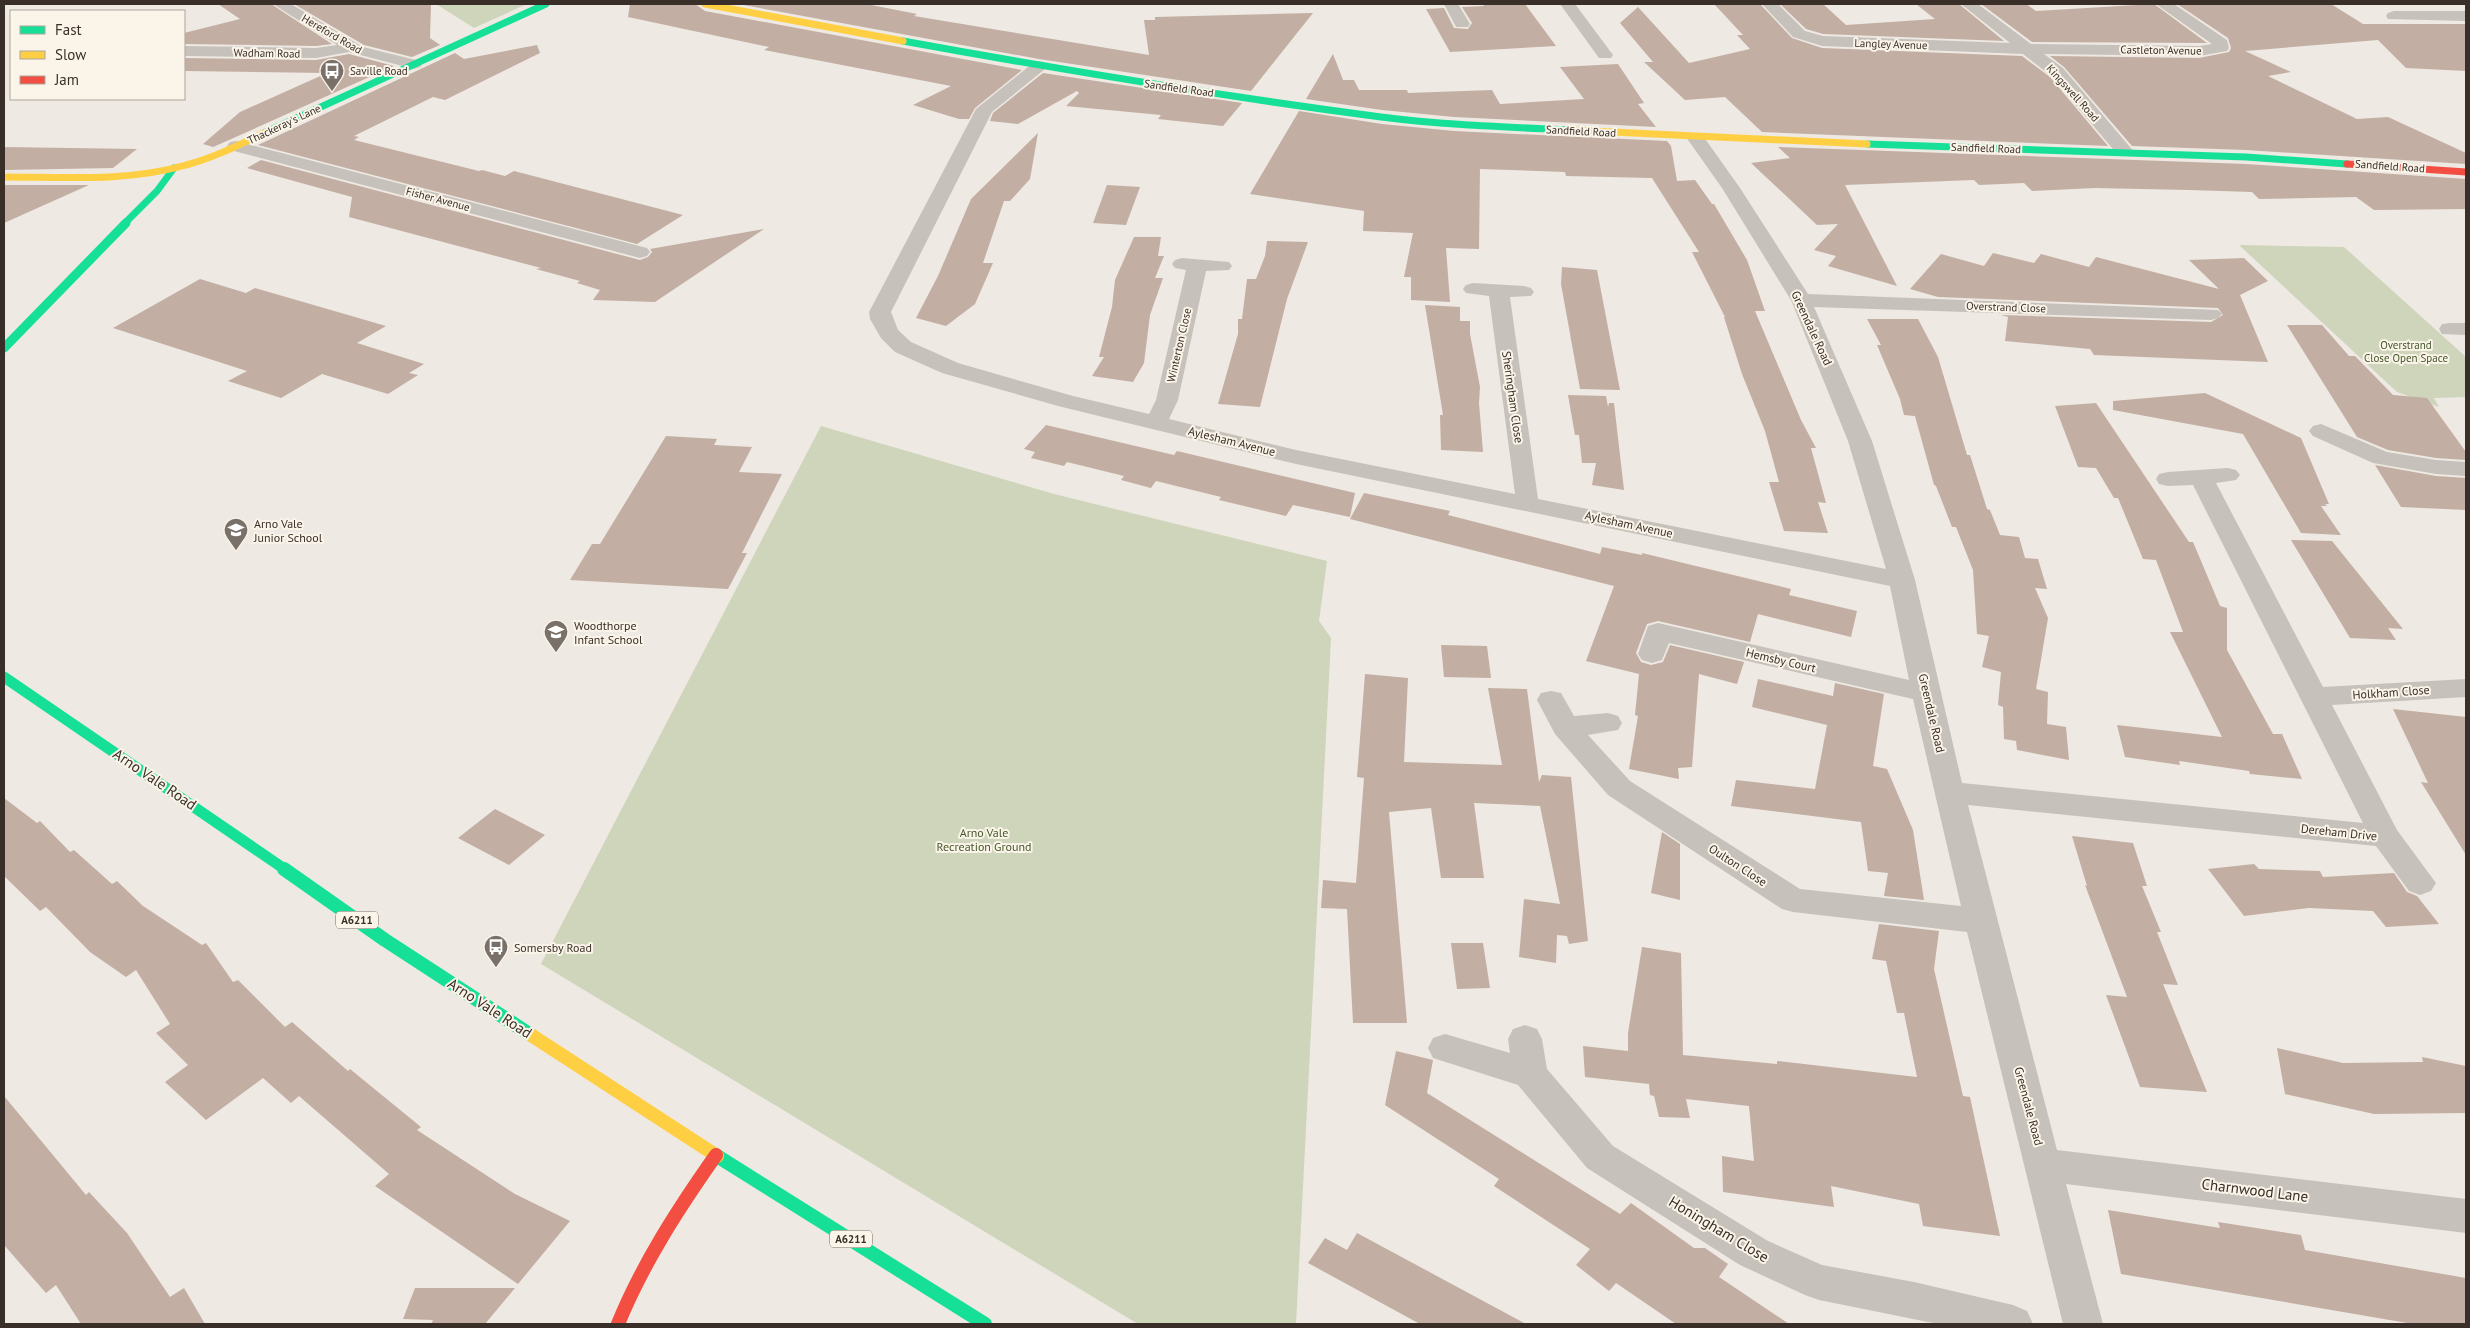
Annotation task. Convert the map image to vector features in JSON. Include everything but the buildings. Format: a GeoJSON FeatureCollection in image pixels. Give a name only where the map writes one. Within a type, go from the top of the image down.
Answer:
{"type":"FeatureCollection","features":[{"type":"Feature","properties":{"kind":"street","name":"Hereford Road"},"geometry":{"type":"LineString","coordinates":[[281,4],[350,47],[365,53],[414,64]]}},
{"type":"Feature","properties":{"kind":"street","name":"Sandfield Road"},"geometry":{"type":"LineString","coordinates":[[705,4],[1039,66],[1389,118],[1454,124],[1695,137],[2124,151],[2246,157],[2466,172]]}},
{"type":"Feature","properties":{"kind":"street"},"geometry":{"type":"LineString","coordinates":[[1451,4],[1462,24]]}},
{"type":"Feature","properties":{"kind":"street"},"geometry":{"type":"LineString","coordinates":[[1567,4],[1605,55]]}},
{"type":"Feature","properties":{"kind":"street","name":"Langley Avenue"},"geometry":{"type":"LineString","coordinates":[[1770,4],[1800,34],[1822,41],[2027,49]]}},
{"type":"Feature","properties":{"kind":"street","name":"Kingswell Road"},"geometry":{"type":"LineString","coordinates":[[1969,4],[2056,72],[2124,151]]}},
{"type":"Feature","properties":{"kind":"street","name":"Castleton Avenue"},"geometry":{"type":"LineString","coordinates":[[2027,49],[2199,51],[2221,48],[2221,43],[2164,4]]}},
{"type":"Feature","properties":{"kind":"street","name":"Thackeray's Lane"},"geometry":{"type":"LineString","coordinates":[[4,177],[106,177],[174,168],[236,146],[541,6]]}},
{"type":"Feature","properties":{"kind":"street"},"geometry":{"type":"LineString","coordinates":[[2384,14],[2466,16]]}},
{"type":"Feature","properties":{"kind":"street","name":"Wadham Road"},"geometry":{"type":"LineString","coordinates":[[185,51],[316,54],[350,47]]}},
{"type":"Feature","properties":{"kind":"street","name":"Aylesham Avenue"},"geometry":{"type":"LineString","coordinates":[[1039,66],[985,109],[880,312],[883,327],[903,347],[950,368],[1066,401],[1296,457],[1902,580]]}},
{"type":"Feature","properties":{"kind":"street","name":"Greendale Road"},"geometry":{"type":"LineString","coordinates":[[1695,137],[1731,188],[1801,300],[1860,441],[1902,580],[1926,693],[1980,921],[2044,1165],[2083,1324]]}},
{"type":"Feature","properties":{"kind":"street","name":"Fisher Avenue"},"geometry":{"type":"LineString","coordinates":[[236,146],[640,252]]}},
{"type":"Feature","properties":{"kind":"street"},"geometry":{"type":"LineString","coordinates":[[4,348],[157,191],[174,168]]}},
{"type":"Feature","properties":{"kind":"street","name":"Winterton Close"},"geometry":{"type":"LineString","coordinates":[[1156,423],[1167,400],[1190,264],[1222,266]]}},
{"type":"Feature","properties":{"kind":"street"},"geometry":{"type":"LineString","coordinates":[[1473,289],[1524,292]]}},
{"type":"Feature","properties":{"kind":"street","name":"Sheringham Close"},"geometry":{"type":"LineString","coordinates":[[1499,291],[1527,494],[1524,503]]}},
{"type":"Feature","properties":{"kind":"street","name":"Overstrand Close"},"geometry":{"type":"LineString","coordinates":[[1801,300],[2211,314]]}},
{"type":"Feature","properties":{"kind":"street"},"geometry":{"type":"LineString","coordinates":[[2166,313],[2178,330]]}},
{"type":"Feature","properties":{"kind":"street"},"geometry":{"type":"LineString","coordinates":[[2321,432],[2381,458],[2436,467],[2466,469]]}},
{"type":"Feature","properties":{"kind":"street","name":"Dereham Drive"},"geometry":{"type":"LineString","coordinates":[[2168,479],[2215,476],[2315,697],[2385,836]]}},
{"type":"Feature","properties":{"kind":"street","name":"Hemsby Court"},"geometry":{"type":"LineString","coordinates":[[1652,654],[1658,632],[1926,693]]}},
{"type":"Feature","properties":{"kind":"street","name":"Arno Vale Road"},"geometry":{"type":"LineString","coordinates":[[4,677],[194,805],[385,940],[716,1155],[985,1324]]}},
{"type":"Feature","properties":{"kind":"street","name":"Holkham Close"},"geometry":{"type":"LineString","coordinates":[[2315,697],[2466,688]]}},
{"type":"Feature","properties":{"kind":"street","name":"Oulton Close"},"geometry":{"type":"LineString","coordinates":[[1552,700],[1565,727],[1619,788],[1793,900],[1980,921]]}},
{"type":"Feature","properties":{"kind":"street"},"geometry":{"type":"LineString","coordinates":[[1565,727],[1608,723]]}},
{"type":"Feature","properties":{"kind":"street","name":"Dereham Drive"},"geometry":{"type":"LineString","coordinates":[[1951,793],[2385,836]]}},
{"type":"Feature","properties":{"kind":"street"},"geometry":{"type":"LineString","coordinates":[[2385,836],[2420,883]]}},
{"type":"Feature","properties":{"kind":"street","name":"Honingham Close"},"geometry":{"type":"LineString","coordinates":[[1445,1048],[1528,1057],[1600,1157],[1754,1253],[1819,1282],[1914,1300],[2013,1324]]}},
{"type":"Feature","properties":{"kind":"street"},"geometry":{"type":"LineString","coordinates":[[618,1324],[632,1286],[650,1252],[673,1214],[716,1155]]}},
{"type":"Feature","properties":{"kind":"street","name":"Charnwood Lane"},"geometry":{"type":"LineString","coordinates":[[2044,1165],[2466,1216]]}},
{"type":"Feature","properties":{"kind":"green space"},"geometry":{"type":"Polygon","coordinates":[[[436,4],[527,4],[474,28],[436,4]]]}},
{"type":"Feature","properties":{"kind":"green space","name":"Overstrand Close Open Space"},"geometry":{"type":"Polygon","coordinates":[[[2239,245],[2344,247],[2466,357],[2466,397],[2434,398],[2439,407],[2397,392],[2239,245]]]}},
{"type":"Feature","properties":{"kind":"green space","name":"Arno Vale Recreation Ground"},"geometry":{"type":"Polygon","coordinates":[[[821,426],[1054,494],[1327,561],[1319,621],[1331,638],[1296,1324],[1138,1324],[541,964],[821,426]]]}},
{"type":"Feature","properties":{"kind":"traffic: fast"},"geometry":{"type":"LineString","coordinates":[[264,133],[546,4]]}},
{"type":"Feature","properties":{"kind":"traffic: fast"},"geometry":{"type":"LineString","coordinates":[[903,41],[1039,66],[1382,117],[1454,124],[1570,130]]}},
{"type":"Feature","properties":{"kind":"traffic: fast"},"geometry":{"type":"LineString","coordinates":[[1867,144],[2246,157],[2347,164]]}},
{"type":"Feature","properties":{"kind":"traffic: fast"},"geometry":{"type":"LineString","coordinates":[[4,348],[157,191],[174,168]]}},
{"type":"Feature","properties":{"kind":"traffic: fast"},"geometry":{"type":"LineString","coordinates":[[4,677],[194,805],[385,940],[531,1035]]}},
{"type":"Feature","properties":{"kind":"traffic: fast"},"geometry":{"type":"LineString","coordinates":[[717,1156],[985,1324]]}},
{"type":"Feature","properties":{"kind":"traffic: slow"},"geometry":{"type":"LineString","coordinates":[[705,4],[903,41]]}},
{"type":"Feature","properties":{"kind":"traffic: slow"},"geometry":{"type":"LineString","coordinates":[[1570,130],[1867,144]]}},
{"type":"Feature","properties":{"kind":"traffic: slow"},"geometry":{"type":"LineString","coordinates":[[4,177],[90,177],[155,172],[199,161],[264,133]]}},
{"type":"Feature","properties":{"kind":"traffic: slow"},"geometry":{"type":"LineString","coordinates":[[531,1035],[717,1156]]}},
{"type":"Feature","properties":{"kind":"traffic: jam"},"geometry":{"type":"LineString","coordinates":[[2347,164],[2466,172]]}},
{"type":"Feature","properties":{"kind":"traffic: jam"},"geometry":{"type":"LineString","coordinates":[[618,1324],[638,1279],[661,1236],[716,1155]]}},
{"type":"Feature","properties":{"kind":"place","name":"Saville Road"},"geometry":{"type":"Point","coordinates":[332,92]}},
{"type":"Feature","properties":{"kind":"place","name":"Arno Vale Junior School"},"geometry":{"type":"Point","coordinates":[236,551]}},
{"type":"Feature","properties":{"kind":"place","name":"Woodthorpe Infant School"},"geometry":{"type":"Point","coordinates":[556,653]}},
{"type":"Feature","properties":{"kind":"place","name":"Somersby Road"},"geometry":{"type":"Point","coordinates":[496,968]}}]}
